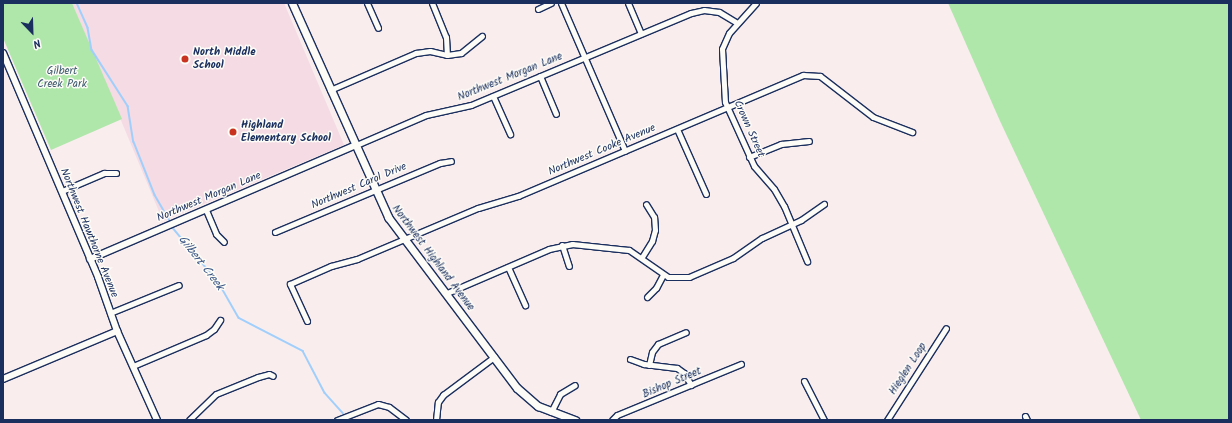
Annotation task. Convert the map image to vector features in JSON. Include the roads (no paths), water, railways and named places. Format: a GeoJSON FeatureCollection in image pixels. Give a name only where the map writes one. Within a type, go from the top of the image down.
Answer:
{"type":"FeatureCollection","features":[{"type":"Feature","properties":{"kind":"main road","name":"Northwest Highland Avenue"},"geometry":{"type":"LineString","coordinates":[[292,3],[374,191],[388,217],[524,396],[551,412],[575,420]]}},
{"type":"Feature","properties":{"kind":"street"},"geometry":{"type":"LineString","coordinates":[[367,3],[378,28]]}},
{"type":"Feature","properties":{"kind":"street"},"geometry":{"type":"LineString","coordinates":[[432,3],[446,37],[448,55]]}},
{"type":"Feature","properties":{"kind":"street"},"geometry":{"type":"LineString","coordinates":[[538,9],[551,3]]}},
{"type":"Feature","properties":{"kind":"street"},"geometry":{"type":"LineString","coordinates":[[561,3],[625,151]]}},
{"type":"Feature","properties":{"kind":"street"},"geometry":{"type":"LineString","coordinates":[[628,3],[641,33]]}},
{"type":"Feature","properties":{"kind":"street","name":"Crown Street"},"geometry":{"type":"LineString","coordinates":[[756,3],[729,33],[722,49],[727,107],[749,157],[758,172],[779,195],[807,260]]}},
{"type":"Feature","properties":{"kind":"street","name":"Northwest Morgan Lane"},"geometry":{"type":"LineString","coordinates":[[90,259],[426,115],[465,107],[641,33],[704,10],[719,12],[737,23]]}},
{"type":"Feature","properties":{"kind":"street"},"geometry":{"type":"LineString","coordinates":[[330,90],[416,53],[430,51],[448,55],[466,50],[482,36]]}},
{"type":"Feature","properties":{"kind":"street","name":"Northwest Hawthorne Avenue"},"geometry":{"type":"LineString","coordinates":[[3,53],[90,259],[117,331],[157,420]]}},
{"type":"Feature","properties":{"kind":"street","name":"Northwest Cooke Avenue"},"geometry":{"type":"LineString","coordinates":[[307,321],[290,284],[405,239],[478,208],[518,196],[803,76],[815,75],[825,79],[873,117],[912,132]]}},
{"type":"Feature","properties":{"kind":"street"},"geometry":{"type":"LineString","coordinates":[[540,76],[556,114]]}},
{"type":"Feature","properties":{"kind":"street"},"geometry":{"type":"LineString","coordinates":[[493,96],[510,134]]}},
{"type":"Feature","properties":{"kind":"street"},"geometry":{"type":"LineString","coordinates":[[677,129],[706,194]]}},
{"type":"Feature","properties":{"kind":"street"},"geometry":{"type":"LineString","coordinates":[[749,157],[780,144],[809,142]]}},
{"type":"Feature","properties":{"kind":"street","name":"Northwest Carol Drive"},"geometry":{"type":"LineString","coordinates":[[275,232],[440,163],[451,161]]}},
{"type":"Feature","properties":{"kind":"street"},"geometry":{"type":"LineString","coordinates":[[62,191],[104,173],[116,173]]}},
{"type":"Feature","properties":{"kind":"street"},"geometry":{"type":"LineString","coordinates":[[642,257],[652,241],[655,230],[654,217],[646,204]]}},
{"type":"Feature","properties":{"kind":"street"},"geometry":{"type":"LineString","coordinates":[[447,293],[562,245],[584,244],[629,250],[642,257],[663,275],[681,278],[698,273],[733,258],[762,238],[792,224],[824,204]]}},
{"type":"Feature","properties":{"kind":"street"},"geometry":{"type":"LineString","coordinates":[[206,210],[216,234],[224,242]]}},
{"type":"Feature","properties":{"kind":"street"},"geometry":{"type":"LineString","coordinates":[[562,245],[569,266]]}},
{"type":"Feature","properties":{"kind":"street"},"geometry":{"type":"LineString","coordinates":[[508,267],[524,305]]}},
{"type":"Feature","properties":{"kind":"street"},"geometry":{"type":"LineString","coordinates":[[647,297],[656,288],[663,275]]}},
{"type":"Feature","properties":{"kind":"street"},"geometry":{"type":"LineString","coordinates":[[110,313],[178,285]]}},
{"type":"Feature","properties":{"kind":"street"},"geometry":{"type":"LineString","coordinates":[[133,366],[206,335],[214,329],[220,320]]}},
{"type":"Feature","properties":{"kind":"street","name":"Hieglen Loop"},"geometry":{"type":"LineString","coordinates":[[887,420],[946,328]]}},
{"type":"Feature","properties":{"kind":"street"},"geometry":{"type":"LineString","coordinates":[[3,379],[117,331]]}},
{"type":"Feature","properties":{"kind":"street"},"geometry":{"type":"LineString","coordinates":[[649,365],[652,352],[658,344],[686,332]]}},
{"type":"Feature","properties":{"kind":"street"},"geometry":{"type":"LineString","coordinates":[[436,420],[438,402],[443,395],[494,357]]}},
{"type":"Feature","properties":{"kind":"street"},"geometry":{"type":"LineString","coordinates":[[630,359],[649,365],[677,368],[684,373],[691,385]]}},
{"type":"Feature","properties":{"kind":"street","name":"Bishop Street"},"geometry":{"type":"LineString","coordinates":[[612,420],[620,414],[741,364]]}},
{"type":"Feature","properties":{"kind":"street"},"geometry":{"type":"LineString","coordinates":[[189,420],[216,394],[258,376],[269,374],[273,376]]}},
{"type":"Feature","properties":{"kind":"street"},"geometry":{"type":"LineString","coordinates":[[804,381],[824,420]]}},
{"type":"Feature","properties":{"kind":"street"},"geometry":{"type":"LineString","coordinates":[[551,412],[560,394],[575,385]]}},
{"type":"Feature","properties":{"kind":"street"},"geometry":{"type":"LineString","coordinates":[[337,420],[378,404],[389,407],[406,420]]}},
{"type":"Feature","properties":{"kind":"waterway","name":"Gilbert Creek"},"geometry":{"type":"LineString","coordinates":[[77,3],[88,28],[92,50],[128,106],[134,142],[155,195],[170,221]]}},
{"type":"Feature","properties":{"kind":"waterway","name":"Gilbert Creek"},"geometry":{"type":"LineString","coordinates":[[173,228],[219,283],[239,318],[303,351],[325,393],[343,413]]}},
{"type":"Feature","properties":{"kind":"place","name":"North Middle School"},"geometry":{"type":"Point","coordinates":[185,59]}},
{"type":"Feature","properties":{"kind":"place","name":"Highland Elementary School"},"geometry":{"type":"Point","coordinates":[233,132]}},
{"type":"Feature","properties":{"kind":"park label","name":"Gilbert Creek Park"},"geometry":{"type":"Point","coordinates":[62,78]}}]}
